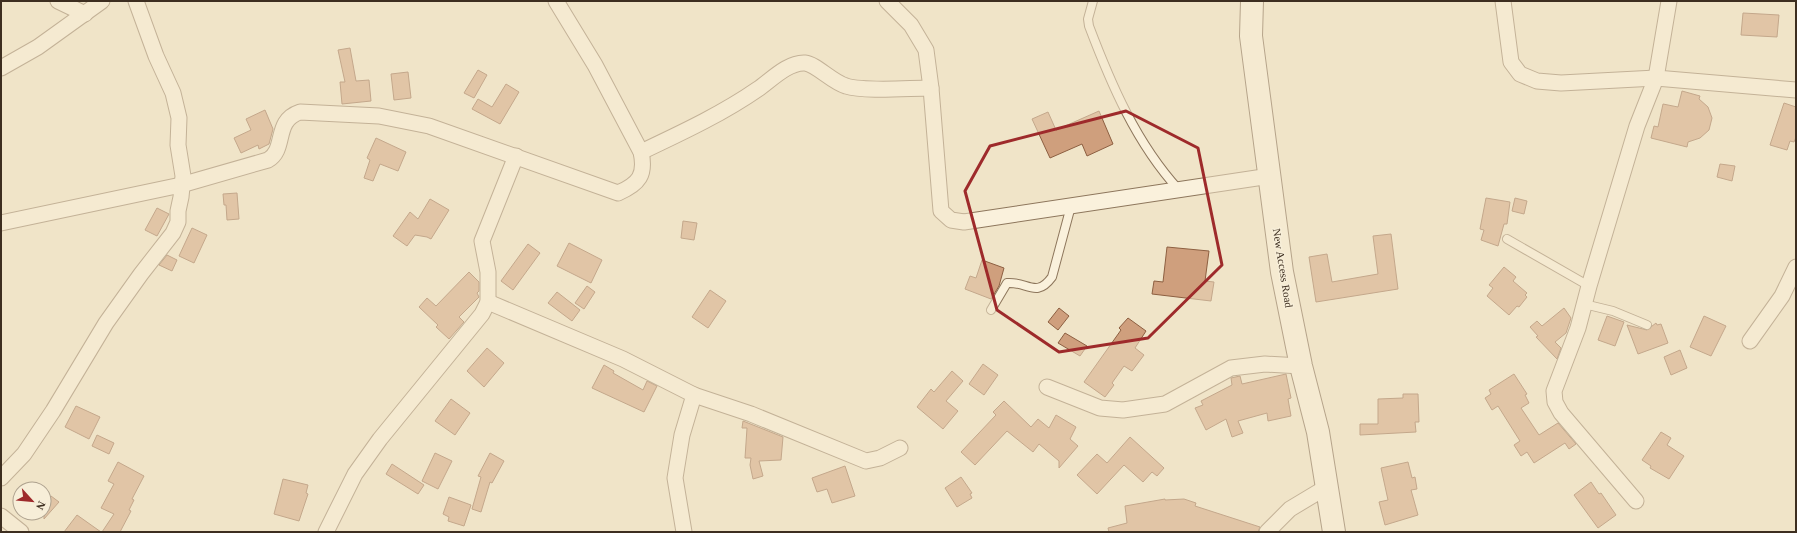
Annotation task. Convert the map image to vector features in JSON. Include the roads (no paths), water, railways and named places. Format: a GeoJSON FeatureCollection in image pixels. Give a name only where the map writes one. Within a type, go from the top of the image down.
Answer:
{"type":"FeatureCollection","features":[{"type":"Feature","properties":{"kind":"main road","name":"New Access Road"},"geometry":{"type":"LineString","coordinates":[[1252,1],[1252,36],[1282,272],[1300,366],[1318,432],[1325,488],[1334,532]]}},
{"type":"Feature","properties":{"kind":"street"},"geometry":{"type":"LineString","coordinates":[[58,1],[85,14]]}},
{"type":"Feature","properties":{"kind":"street"},"geometry":{"type":"LineString","coordinates":[[1,68],[38,47],[102,1]]}},
{"type":"Feature","properties":{"kind":"street"},"geometry":{"type":"LineString","coordinates":[[1,478],[24,454],[53,411],[106,322],[173,233],[178,222],[183,176],[178,145],[179,118],[173,93],[156,56],[136,1]]}},
{"type":"Feature","properties":{"kind":"street"},"geometry":{"type":"LineString","coordinates":[[1,223],[182,186],[273,157],[284,123],[291,115],[300,112],[379,116],[429,126],[618,193],[632,187],[640,177],[644,165],[641,152],[595,65],[556,1]]}},
{"type":"Feature","properties":{"kind":"street"},"geometry":{"type":"LineString","coordinates":[[887,1],[911,25],[926,50],[931,88],[941,211],[951,220],[964,222],[1270,176]]}},
{"type":"Feature","properties":{"kind":"street"},"geometry":{"type":"LineString","coordinates":[[1503,1],[1511,62],[1520,74],[1537,81],[1561,83],[1656,78],[1796,90]]}},
{"type":"Feature","properties":{"kind":"street"},"geometry":{"type":"LineString","coordinates":[[1636,501],[1561,413],[1555,402],[1554,391],[1578,328],[1589,286],[1637,126],[1656,78],[1669,1]]}},
{"type":"Feature","properties":{"kind":"street"},"geometry":{"type":"LineString","coordinates":[[641,152],[740,101],[793,64],[806,63],[816,68],[834,82],[848,87],[931,88]]}},
{"type":"Feature","properties":{"kind":"street"},"geometry":{"type":"LineString","coordinates":[[326,532],[355,474],[380,439],[482,314],[488,302],[488,272],[482,241],[516,156]]}},
{"type":"Feature","properties":{"kind":"street"},"geometry":{"type":"LineString","coordinates":[[1750,341],[1782,296],[1796,267]]}},
{"type":"Feature","properties":{"kind":"street"},"geometry":{"type":"LineString","coordinates":[[488,302],[623,359],[694,395],[751,414],[866,461],[880,458],[900,448]]}},
{"type":"Feature","properties":{"kind":"street"},"geometry":{"type":"LineString","coordinates":[[1047,387],[1100,408],[1123,410],[1165,404],[1231,368],[1265,364],[1300,366]]}},
{"type":"Feature","properties":{"kind":"street"},"geometry":{"type":"LineString","coordinates":[[684,532],[675,478],[682,435],[694,395]]}},
{"type":"Feature","properties":{"kind":"street"},"geometry":{"type":"LineString","coordinates":[[1267,532],[1290,509],[1325,488]]}},
{"type":"Feature","properties":{"kind":"street"},"geometry":{"type":"LineString","coordinates":[[1,516],[21,532]]}},
{"type":"Feature","properties":{"kind":"lane"},"geometry":{"type":"LineString","coordinates":[[1093,1],[1088,19],[1088,26],[1104,65],[1146,148],[1160,169],[1179,190]]}},
{"type":"Feature","properties":{"kind":"lane"},"geometry":{"type":"LineString","coordinates":[[991,310],[1007,283],[1037,289],[1047,284],[1052,277],[1071,206]]}},
{"type":"Feature","properties":{"kind":"lane"},"geometry":{"type":"LineString","coordinates":[[1508,239],[1589,286]]}},
{"type":"Feature","properties":{"kind":"lane"},"geometry":{"type":"LineString","coordinates":[[1584,304],[1613,311],[1647,325]]}}]}
